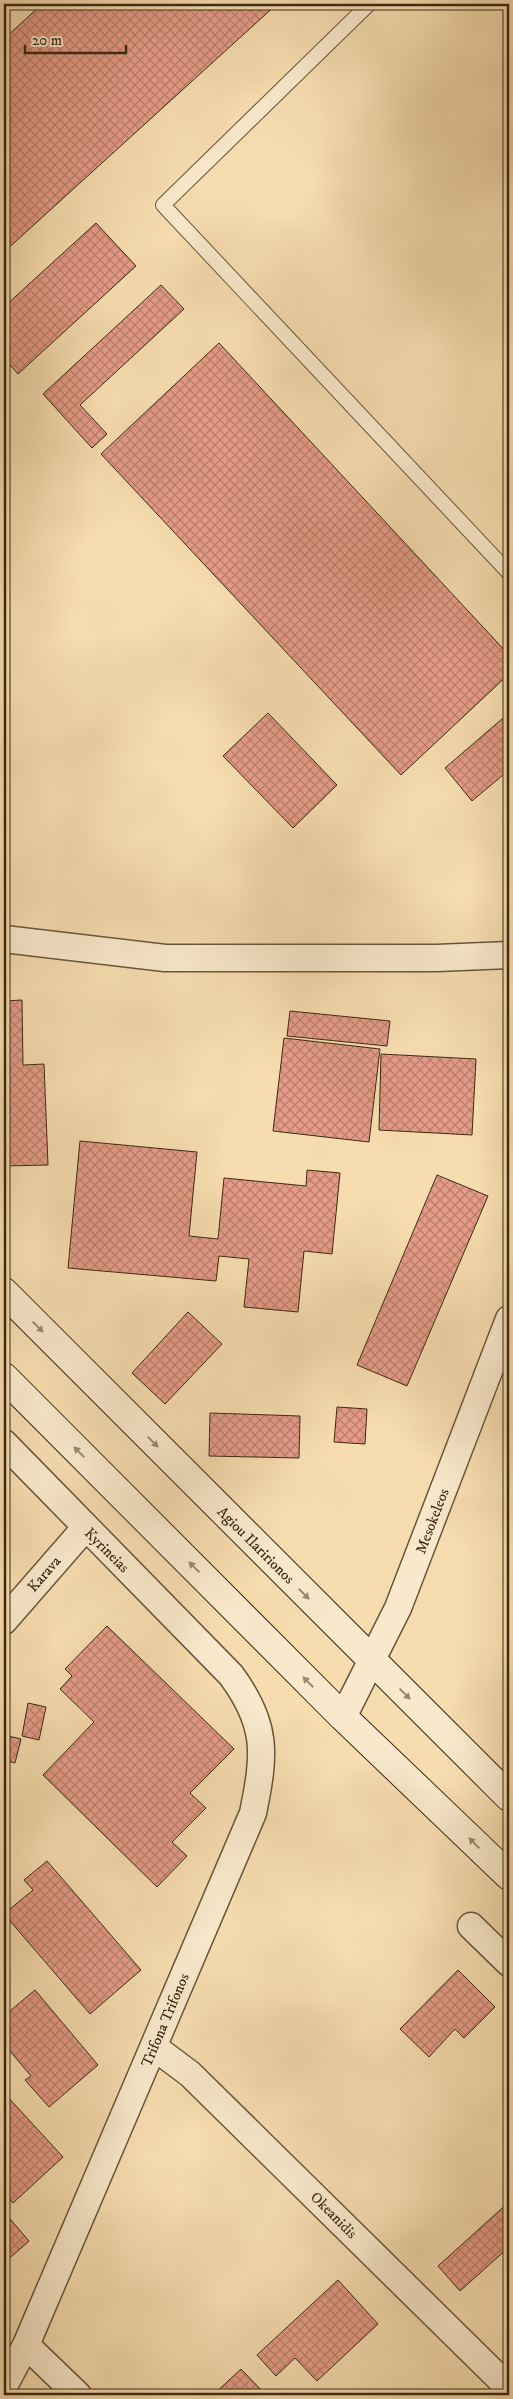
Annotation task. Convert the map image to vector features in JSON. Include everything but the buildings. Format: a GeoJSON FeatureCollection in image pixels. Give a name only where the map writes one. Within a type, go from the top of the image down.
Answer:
{"type":"FeatureCollection","features":[{"type":"Feature","properties":{"kind":"main road","name":"Agiou Ilaririonos"},"geometry":{"type":"LineString","coordinates":[[4,1292],[509,1797]]}},
{"type":"Feature","properties":{"kind":"main road"},"geometry":{"type":"LineString","coordinates":[[4,1377],[343,1717],[509,1876]]}},
{"type":"Feature","properties":{"kind":"street"},"geometry":{"type":"LineString","coordinates":[[4,939],[165,958],[437,958],[509,955]]}},
{"type":"Feature","properties":{"kind":"street","name":"Mesokeleos"},"geometry":{"type":"LineString","coordinates":[[343,1717],[370,1660],[398,1608],[509,1319]]}},
{"type":"Feature","properties":{"kind":"street","name":"Kyrineias"},"geometry":{"type":"LineString","coordinates":[[4,1443],[211,1655]]}},
{"type":"Feature","properties":{"kind":"street","name":"Karava"},"geometry":{"type":"LineString","coordinates":[[4,1621],[85,1528]]}},
{"type":"Feature","properties":{"kind":"street","name":"Trifona Trifonos"},"geometry":{"type":"LineString","coordinates":[[4,2386],[26,2344],[253,1813],[260,1781],[260,1731],[244,1692],[211,1655]]}},
{"type":"Feature","properties":{"kind":"street"},"geometry":{"type":"LineString","coordinates":[[470,1926],[509,1963]]}},
{"type":"Feature","properties":{"kind":"street","name":"Okeanidis"},"geometry":{"type":"LineString","coordinates":[[154,2047],[190,2074],[509,2388]]}},
{"type":"Feature","properties":{"kind":"street"},"geometry":{"type":"LineString","coordinates":[[26,2344],[78,2395]]}},
{"type":"Feature","properties":{"kind":"lane"},"geometry":{"type":"LineString","coordinates":[[369,4],[163,205],[509,573]]}}]}
